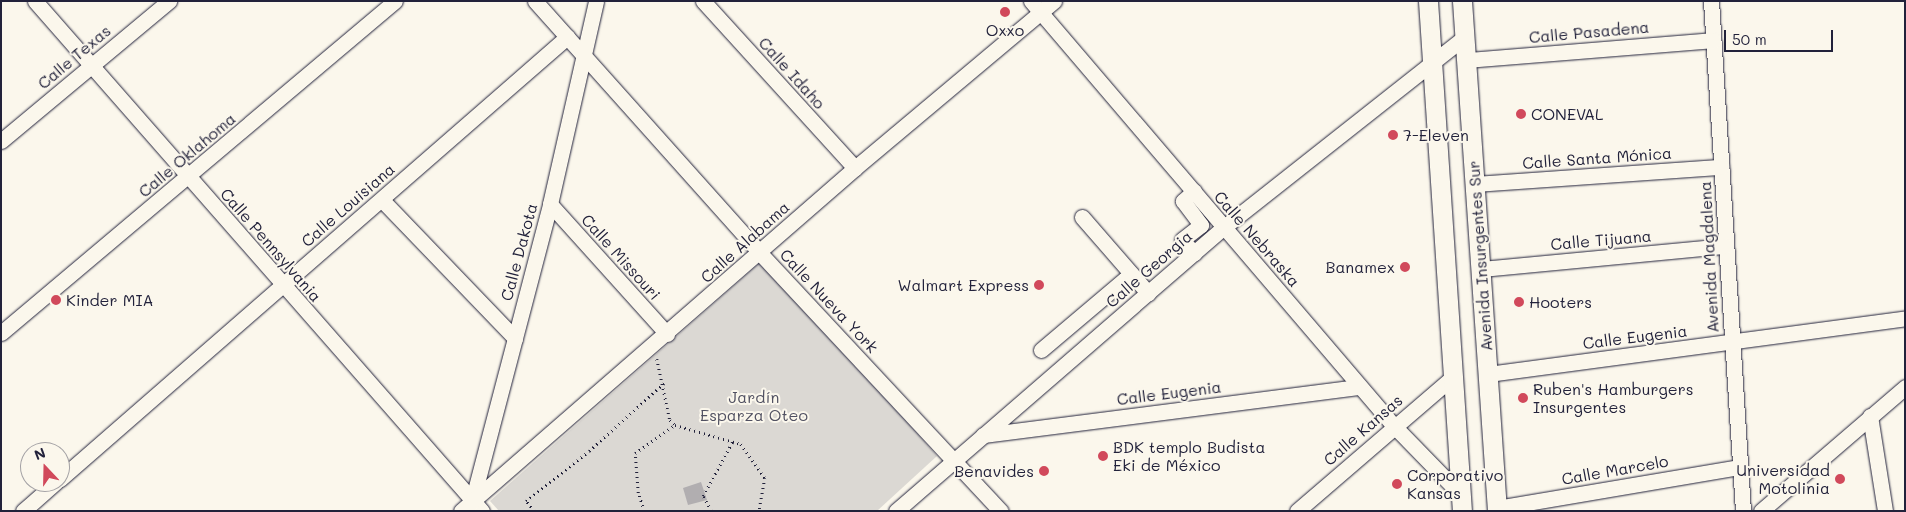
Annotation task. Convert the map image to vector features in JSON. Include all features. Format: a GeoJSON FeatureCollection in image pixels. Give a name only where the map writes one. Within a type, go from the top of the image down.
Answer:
{"type":"FeatureCollection","features":[{"type":"Feature","properties":{"kind":"main road"},"geometry":{"type":"LineString","coordinates":[[1428,1],[1462,503]]}},
{"type":"Feature","properties":{"kind":"main road","name":"Avenida Insurgentes Sur"},"geometry":{"type":"LineString","coordinates":[[1462,1],[1497,509]]}},
{"type":"Feature","properties":{"kind":"street","name":"Calle Pennsylvania"},"geometry":{"type":"LineString","coordinates":[[35,1],[475,507]]}},
{"type":"Feature","properties":{"kind":"street","name":"Calle Texas"},"geometry":{"type":"LineString","coordinates":[[1,141],[169,1]]}},
{"type":"Feature","properties":{"kind":"street","name":"Calle Oklahoma"},"geometry":{"type":"LineString","coordinates":[[1,333],[395,1]]}},
{"type":"Feature","properties":{"kind":"street","name":"Calle Nueva York"},"geometry":{"type":"LineString","coordinates":[[535,1],[760,253],[1001,511]]}},
{"type":"Feature","properties":{"kind":"street","name":"Calle Idaho"},"geometry":{"type":"LineString","coordinates":[[703,1],[855,168]]}},
{"type":"Feature","properties":{"kind":"street","name":"Calle Nebraska"},"geometry":{"type":"LineString","coordinates":[[1031,1],[1462,503]]}},
{"type":"Feature","properties":{"kind":"street","name":"Calle Alabama"},"geometry":{"type":"LineString","coordinates":[[461,511],[475,507],[855,168],[1054,1]]}},
{"type":"Feature","properties":{"kind":"street","name":"Avenida Magdalena"},"geometry":{"type":"LineString","coordinates":[[1711,1],[1742,511]]}},
{"type":"Feature","properties":{"kind":"street","name":"Calle Dakota"},"geometry":{"type":"LineString","coordinates":[[475,507],[514,338],[550,204],[598,2]]}},
{"type":"Feature","properties":{"kind":"street","name":"Calle Louisiana"},"geometry":{"type":"LineString","coordinates":[[70,470],[567,37]]}},
{"type":"Feature","properties":{"kind":"street"},"geometry":{"type":"LineString","coordinates":[[1433,62],[1465,37]]}},
{"type":"Feature","properties":{"kind":"street","name":"Calle Pasadena"},"geometry":{"type":"LineString","coordinates":[[1467,60],[1713,40]]}},
{"type":"Feature","properties":{"kind":"street","name":"Calle Georgia"},"geometry":{"type":"LineString","coordinates":[[896,511],[1224,227],[1433,62]]}},
{"type":"Feature","properties":{"kind":"street","name":"Calle Santa Mónica"},"geometry":{"type":"LineString","coordinates":[[1475,184],[1721,166]]}},
{"type":"Feature","properties":{"kind":"street"},"geometry":{"type":"LineString","coordinates":[[1194,192],[1183,201],[1201,225],[1182,240],[1194,253]]}},
{"type":"Feature","properties":{"kind":"street"},"geometry":{"type":"LineString","coordinates":[[382,200],[514,338]]}},
{"type":"Feature","properties":{"kind":"street","name":"Calle Missouri"},"geometry":{"type":"LineString","coordinates":[[550,204],[667,334]]}},
{"type":"Feature","properties":{"kind":"street"},"geometry":{"type":"LineString","coordinates":[[1082,216],[1148,293]]}},
{"type":"Feature","properties":{"kind":"street","name":"Calle Tijuana"},"geometry":{"type":"LineString","coordinates":[[1480,269],[1726,246]]}},
{"type":"Feature","properties":{"kind":"street"},"geometry":{"type":"LineString","coordinates":[[1041,350],[1131,274]]}},
{"type":"Feature","properties":{"kind":"street","name":"Calle Eugenia"},"geometry":{"type":"LineString","coordinates":[[1488,374],[1905,318]]}},
{"type":"Feature","properties":{"kind":"street","name":"Calle Kansas"},"geometry":{"type":"LineString","coordinates":[[1297,511],[1394,426],[1454,377]]}},
{"type":"Feature","properties":{"kind":"street","name":"Calle Eugenia"},"geometry":{"type":"LineString","coordinates":[[983,435],[1360,386]]}},
{"type":"Feature","properties":{"kind":"street"},"geometry":{"type":"LineString","coordinates":[[1761,511],[1905,387]]}},
{"type":"Feature","properties":{"kind":"street"},"geometry":{"type":"LineString","coordinates":[[1870,416],[1885,511]]}},
{"type":"Feature","properties":{"kind":"street","name":"Calle Marcelo"},"geometry":{"type":"LineString","coordinates":[[1497,509],[1739,467]]}},
{"type":"Feature","properties":{"kind":"street"},"geometry":{"type":"LineString","coordinates":[[23,511],[45,492]]}},
{"type":"Feature","properties":{"kind":"path"},"geometry":{"type":"LineString","coordinates":[[655,354],[664,383],[670,420],[675,425],[741,444],[765,478],[759,511]]}},
{"type":"Feature","properties":{"kind":"path"},"geometry":{"type":"LineString","coordinates":[[534,511],[526,502],[589,451],[664,383]]}},
{"type":"Feature","properties":{"kind":"path"},"geometry":{"type":"LineString","coordinates":[[644,511],[638,492],[635,453],[675,425]]}},
{"type":"Feature","properties":{"kind":"path"},"geometry":{"type":"LineString","coordinates":[[711,511],[703,496],[733,442]]}},
{"type":"Feature","properties":{"kind":"green space","name":"Jardín Esparza Oteo"},"geometry":{"type":"Polygon","coordinates":[[[765,258],[937,456],[877,511],[499,511],[490,501],[765,258]]]}},
{"type":"Feature","properties":{"kind":"shaded area"},"geometry":{"type":"Polygon","coordinates":[[[701,482],[707,500],[688,505],[683,488],[701,482]]]}},
{"type":"Feature","properties":{"kind":"place","name":"Oxxo"},"geometry":{"type":"Point","coordinates":[1005,12]}},
{"type":"Feature","properties":{"kind":"place","name":"CONEVAL"},"geometry":{"type":"Point","coordinates":[1521,114]}},
{"type":"Feature","properties":{"kind":"place","name":"7-Eleven"},"geometry":{"type":"Point","coordinates":[1393,135]}},
{"type":"Feature","properties":{"kind":"place","name":"Banamex"},"geometry":{"type":"Point","coordinates":[1405,267]}},
{"type":"Feature","properties":{"kind":"place","name":"Walmart Express"},"geometry":{"type":"Point","coordinates":[1039,285]}},
{"type":"Feature","properties":{"kind":"place","name":"Kinder MIA"},"geometry":{"type":"Point","coordinates":[56,300]}},
{"type":"Feature","properties":{"kind":"place","name":"Hooters"},"geometry":{"type":"Point","coordinates":[1519,302]}},
{"type":"Feature","properties":{"kind":"place","name":"Ruben's Hamburgers Insurgentes"},"geometry":{"type":"Point","coordinates":[1523,398]}},
{"type":"Feature","properties":{"kind":"place","name":"BDK templo Budista Eki de México"},"geometry":{"type":"Point","coordinates":[1103,456]}},
{"type":"Feature","properties":{"kind":"place","name":"Benavides"},"geometry":{"type":"Point","coordinates":[1044,471]}},
{"type":"Feature","properties":{"kind":"place","name":"Universidad Motolinia"},"geometry":{"type":"Point","coordinates":[1840,479]}},
{"type":"Feature","properties":{"kind":"place","name":"Corporativo Kansas"},"geometry":{"type":"Point","coordinates":[1397,484]}}]}
